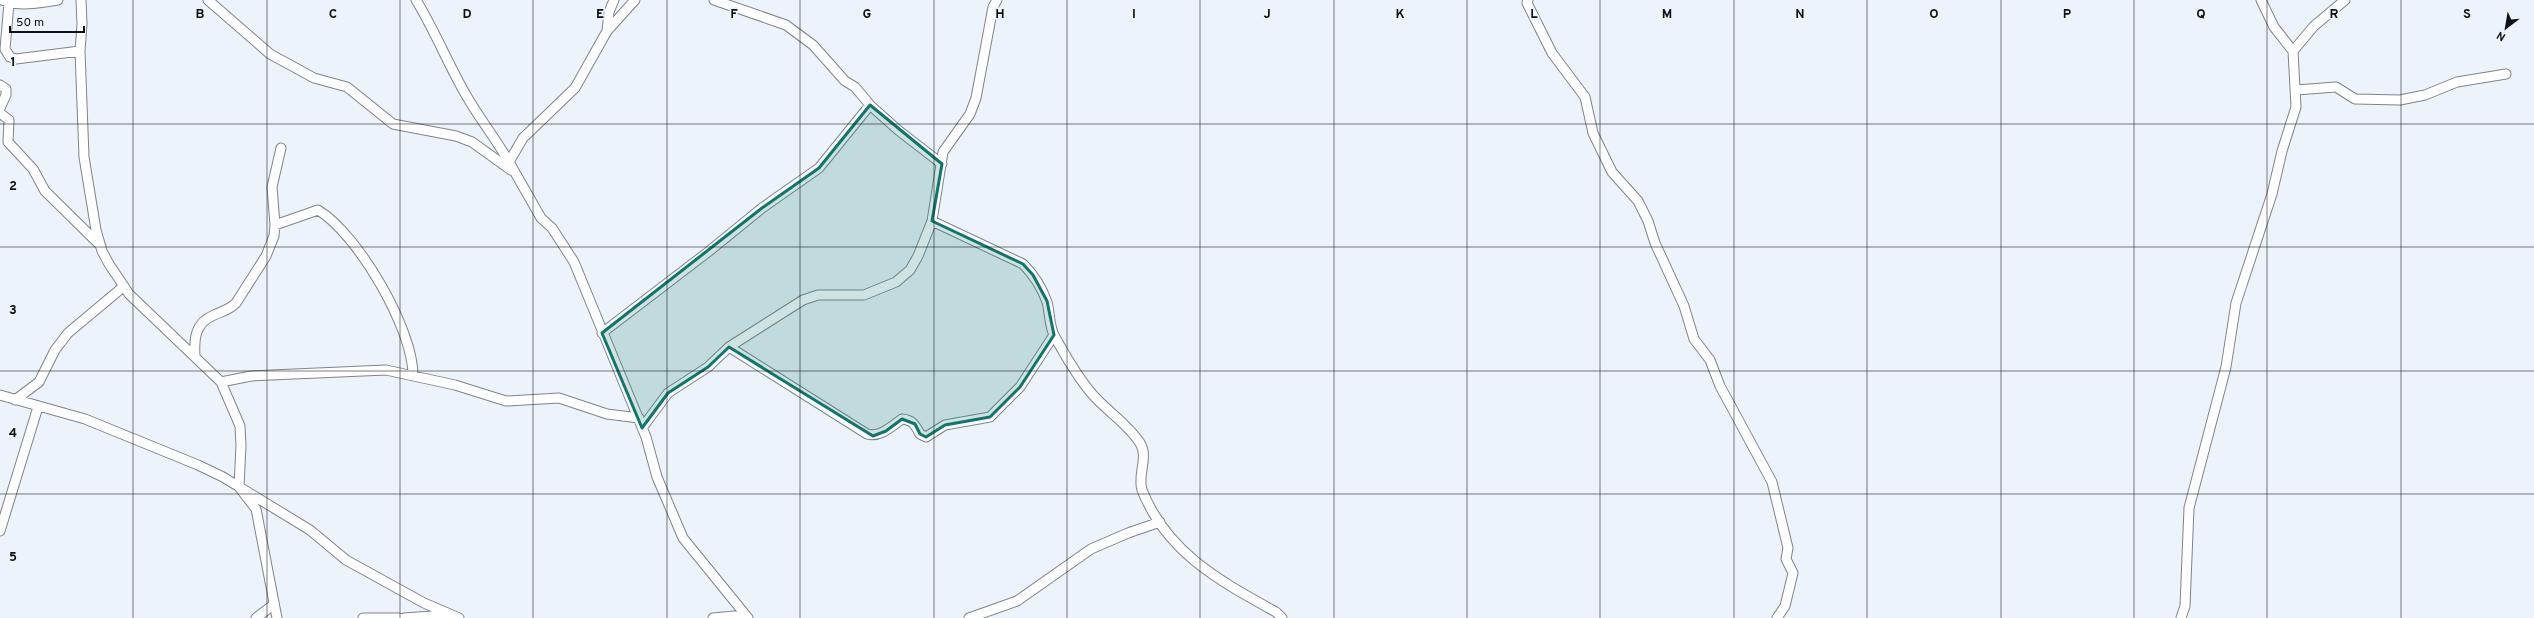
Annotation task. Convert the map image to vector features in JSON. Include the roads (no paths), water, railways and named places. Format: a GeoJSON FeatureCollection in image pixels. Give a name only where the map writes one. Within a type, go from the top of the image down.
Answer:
{"type":"FeatureCollection","features":[{"type":"Feature","properties":{"kind":"street"},"geometry":{"type":"LineString","coordinates":[[58,0],[31,4],[6,1],[5,49],[10,57],[16,59],[80,51]]}},
{"type":"Feature","properties":{"kind":"street"},"geometry":{"type":"LineString","coordinates":[[81,0],[82,24],[80,51],[84,157],[101,246],[109,264],[123,287],[221,382],[240,426],[241,445],[239,487],[256,509],[273,605],[277,618]]}},
{"type":"Feature","properties":{"kind":"street"},"geometry":{"type":"LineString","coordinates":[[208,0],[270,54],[314,78],[347,86],[393,124],[456,136],[472,142],[516,174]]}},
{"type":"Feature","properties":{"kind":"street"},"geometry":{"type":"LineString","coordinates":[[416,0],[439,38],[463,90],[509,162],[541,218],[552,228],[568,251],[639,418],[657,477],[683,538],[748,618]]}},
{"type":"Feature","properties":{"kind":"street"},"geometry":{"type":"LineString","coordinates":[[606,0],[609,12]]}},
{"type":"Feature","properties":{"kind":"street"},"geometry":{"type":"LineString","coordinates":[[607,31],[609,12],[614,0]]}},
{"type":"Feature","properties":{"kind":"street"},"geometry":{"type":"LineString","coordinates":[[509,162],[523,138],[575,88],[607,31],[635,0]]}},
{"type":"Feature","properties":{"kind":"street"},"geometry":{"type":"LineString","coordinates":[[714,0],[786,25],[813,45],[870,105],[942,164]]}},
{"type":"Feature","properties":{"kind":"street"},"geometry":{"type":"LineString","coordinates":[[1528,0],[1527,3],[1543,36],[1585,97],[1593,133],[1612,172],[1638,201],[1684,306],[1694,339],[1710,360],[1720,386],[1772,482],[1788,548],[1786,559],[1793,573],[1784,606],[1777,618]]}},
{"type":"Feature","properties":{"kind":"street"},"geometry":{"type":"LineString","coordinates":[[2181,618],[2185,606],[2189,508],[2226,367],[2236,302],[2272,194],[2282,151],[2296,107],[2293,51],[2274,27],[2261,0]]}},
{"type":"Feature","properties":{"kind":"street"},"geometry":{"type":"LineString","coordinates":[[2293,51],[2314,26],[2345,0]]}},
{"type":"Feature","properties":{"kind":"street"},"geometry":{"type":"LineString","coordinates":[[642,428],[668,393],[708,367],[729,347],[803,300],[818,295],[864,295],[896,282],[910,270],[918,256],[932,221],[943,152],[970,114],[976,98],[993,2]]}},
{"type":"Feature","properties":{"kind":"street"},"geometry":{"type":"LineString","coordinates":[[2296,90],[2336,87],[2355,99],[2400,100],[2425,95],[2457,82],[2506,74]]}},
{"type":"Feature","properties":{"kind":"street"},"geometry":{"type":"LineString","coordinates":[[0,85],[6,89],[6,95],[0,108]]}},
{"type":"Feature","properties":{"kind":"street"},"geometry":{"type":"LineString","coordinates":[[602,333],[708,252],[762,208],[819,168],[870,105]]}},
{"type":"Feature","properties":{"kind":"street"},"geometry":{"type":"LineString","coordinates":[[0,113],[9,120],[8,142],[33,169],[45,191],[101,246]]}},
{"type":"Feature","properties":{"kind":"street"},"geometry":{"type":"LineString","coordinates":[[195,356],[196,332],[201,323],[214,315],[230,309],[236,303],[266,256],[275,225],[272,187],[281,148]]}},
{"type":"Feature","properties":{"kind":"street"},"geometry":{"type":"LineString","coordinates":[[275,225],[318,210],[331,218],[355,243],[396,315],[413,362],[414,375]]}},
{"type":"Feature","properties":{"kind":"street"},"geometry":{"type":"LineString","coordinates":[[932,221],[1023,264],[1033,274],[1047,301],[1054,335],[1078,376],[1092,395],[1126,426],[1140,443],[1144,452],[1142,488],[1160,522],[1189,558],[1219,580],[1276,612],[1282,618]]}},
{"type":"Feature","properties":{"kind":"street"},"geometry":{"type":"LineString","coordinates":[[15,400],[39,382],[55,350],[68,333],[123,287]]}},
{"type":"Feature","properties":{"kind":"street"},"geometry":{"type":"LineString","coordinates":[[729,347],[867,434],[873,436],[886,431],[902,419],[910,420],[915,424],[920,434],[926,437],[945,425],[990,417],[1020,387],[1054,335]]}},
{"type":"Feature","properties":{"kind":"street"},"geometry":{"type":"LineString","coordinates":[[221,382],[251,376],[334,371],[386,370],[455,384],[506,401],[560,398],[607,414],[639,418]]}},
{"type":"Feature","properties":{"kind":"street"},"geometry":{"type":"LineString","coordinates":[[0,395],[104,427],[198,465],[239,487],[310,530],[346,560],[449,615],[459,618]]}},
{"type":"Feature","properties":{"kind":"street"},"geometry":{"type":"LineString","coordinates":[[0,531],[3,514],[38,407]]}},
{"type":"Feature","properties":{"kind":"street"},"geometry":{"type":"LineString","coordinates":[[969,618],[1017,600],[1091,549],[1128,533],[1160,522]]}},
{"type":"Feature","properties":{"kind":"street"},"geometry":{"type":"LineString","coordinates":[[256,618],[273,605]]}},
{"type":"Feature","properties":{"kind":"street"},"geometry":{"type":"LineString","coordinates":[[404,618],[449,615]]}},
{"type":"Feature","properties":{"kind":"street"},"geometry":{"type":"LineString","coordinates":[[713,618],[734,616],[748,618]]}},
{"type":"Feature","properties":{"kind":"street"},"geometry":{"type":"LineString","coordinates":[[363,618],[399,618]]}}]}
